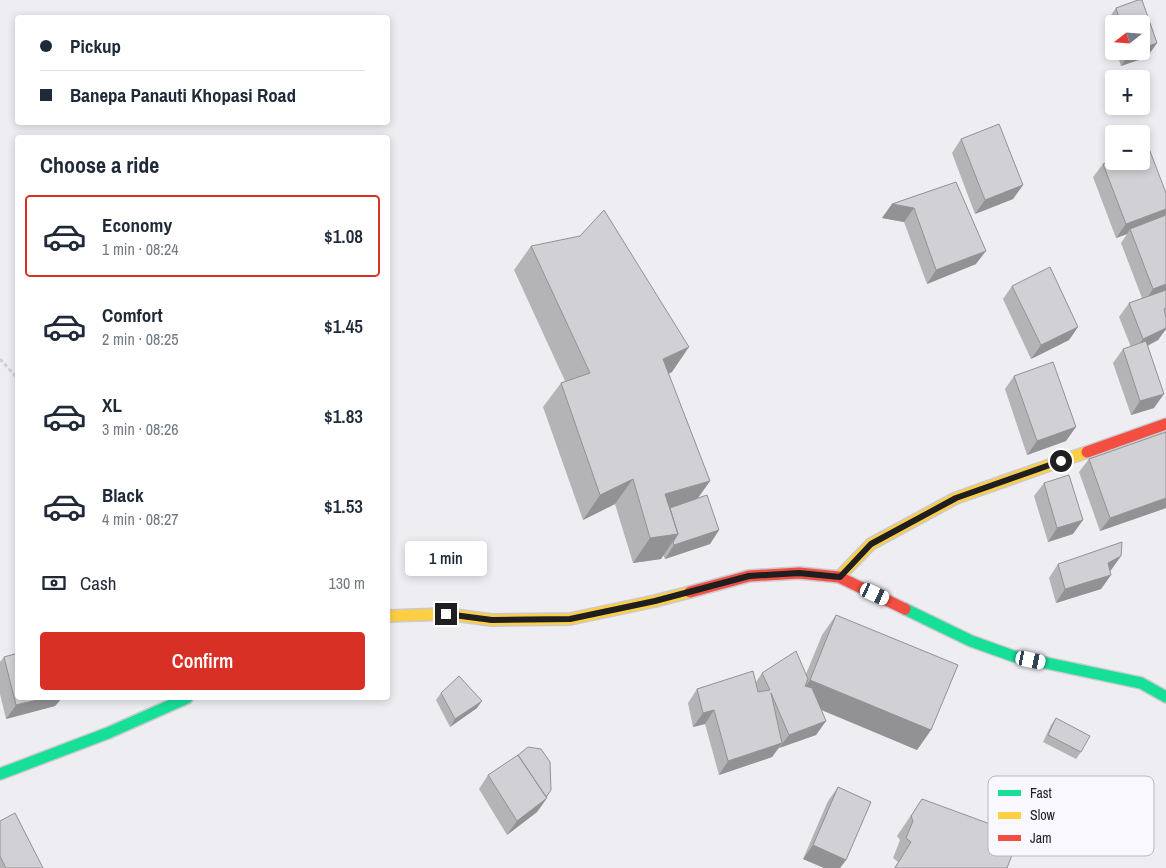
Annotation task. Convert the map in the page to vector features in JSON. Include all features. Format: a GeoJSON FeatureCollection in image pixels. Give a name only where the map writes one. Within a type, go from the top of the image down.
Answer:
{"type":"FeatureCollection","features":[{"type":"Feature","properties":{"kind":"main road"},"geometry":{"type":"LineString","coordinates":[[840,577],[871,544],[956,498],[1166,424]]}},
{"type":"Feature","properties":{"kind":"main road"},"geometry":{"type":"LineString","coordinates":[[390,616],[446,614],[492,620],[570,619],[655,601],[749,576],[799,573],[840,577],[980,644],[1013,656],[1141,684],[1166,697]]}},
{"type":"Feature","properties":{"kind":"main road"},"geometry":{"type":"LineString","coordinates":[[0,774],[108,733],[183,700]]}},
{"type":"Feature","properties":{"kind":"path"},"geometry":{"type":"LineString","coordinates":[[0,359],[15,376]]}},
{"type":"Feature","properties":{"kind":"building"},"geometry":{"type":"Polygon","coordinates":[[[1142,0],[1147,15],[1118,15],[1116,8],[1142,0]]]}},
{"type":"Feature","properties":{"kind":"building"},"geometry":{"type":"Polygon","coordinates":[[[1150,23],[1157,43],[1150,46],[1150,23]]]}},
{"type":"Feature","properties":{"kind":"building"},"geometry":{"type":"Polygon","coordinates":[[[999,124],[1023,185],[985,200],[961,139],[999,124]]]}},
{"type":"Feature","properties":{"kind":"building"},"geometry":{"type":"Polygon","coordinates":[[[1150,151],[1166,193],[1166,209],[1126,224],[1105,170],[1150,170],[1150,151]]]}},
{"type":"Feature","properties":{"kind":"building"},"geometry":{"type":"Polygon","coordinates":[[[956,182],[986,251],[936,270],[914,208],[892,204],[956,182]]]}},
{"type":"Feature","properties":{"kind":"building"},"geometry":{"type":"Polygon","coordinates":[[[604,210],[689,347],[663,359],[710,481],[665,494],[678,534],[650,538],[633,479],[600,495],[561,383],[590,373],[531,246],[580,236],[604,210]]]}},
{"type":"Feature","properties":{"kind":"building"},"geometry":{"type":"Polygon","coordinates":[[[1166,215],[1166,284],[1153,289],[1130,229],[1166,215]]]}},
{"type":"Feature","properties":{"kind":"building"},"geometry":{"type":"Polygon","coordinates":[[[1050,267],[1078,327],[1041,345],[1012,286],[1050,267]]]}},
{"type":"Feature","properties":{"kind":"building"},"geometry":{"type":"Polygon","coordinates":[[[1166,290],[1166,308],[1164,309],[1166,328],[1143,339],[1129,303],[1166,290]]]}},
{"type":"Feature","properties":{"kind":"building"},"geometry":{"type":"Polygon","coordinates":[[[1146,341],[1164,394],[1140,401],[1123,349],[1146,341]]]}},
{"type":"Feature","properties":{"kind":"building"},"geometry":{"type":"Polygon","coordinates":[[[1053,362],[1076,427],[1037,441],[1014,376],[1053,362]]]}},
{"type":"Feature","properties":{"kind":"building"},"geometry":{"type":"Polygon","coordinates":[[[1166,432],[1166,498],[1110,518],[1089,459],[1166,432]]]}},
{"type":"Feature","properties":{"kind":"building"},"geometry":{"type":"Polygon","coordinates":[[[1069,475],[1083,520],[1057,528],[1044,483],[1069,475]]]}},
{"type":"Feature","properties":{"kind":"building"},"geometry":{"type":"Polygon","coordinates":[[[707,495],[719,530],[674,545],[673,542],[678,534],[670,508],[707,495]]]}},
{"type":"Feature","properties":{"kind":"building"},"geometry":{"type":"Polygon","coordinates":[[[1122,542],[1121,556],[1108,563],[1111,575],[1065,589],[1058,564],[1122,542]]]}},
{"type":"Feature","properties":{"kind":"building"},"geometry":{"type":"Polygon","coordinates":[[[836,615],[958,665],[931,730],[810,680],[836,615]]]}},
{"type":"Feature","properties":{"kind":"building"},"geometry":{"type":"Polygon","coordinates":[[[796,651],[808,679],[805,686],[812,688],[826,721],[789,735],[771,693],[782,743],[728,761],[714,710],[703,713],[697,689],[753,671],[758,692],[770,690],[762,673],[796,651]]]}},
{"type":"Feature","properties":{"kind":"building"},"geometry":{"type":"Polygon","coordinates":[[[15,654],[15,700],[37,700],[16,705],[4,657],[15,654]]]}},
{"type":"Feature","properties":{"kind":"building"},"geometry":{"type":"Polygon","coordinates":[[[459,676],[482,701],[455,719],[441,693],[459,676]]]}},
{"type":"Feature","properties":{"kind":"building"},"geometry":{"type":"Polygon","coordinates":[[[1056,718],[1090,736],[1081,752],[1048,735],[1056,718]]]}},
{"type":"Feature","properties":{"kind":"building"},"geometry":{"type":"Polygon","coordinates":[[[528,747],[541,749],[550,762],[551,790],[546,797],[518,755],[528,747]]]}},
{"type":"Feature","properties":{"kind":"building"},"geometry":{"type":"Polygon","coordinates":[[[518,755],[547,798],[517,821],[488,775],[518,755]]]}},
{"type":"Feature","properties":{"kind":"building"},"geometry":{"type":"Polygon","coordinates":[[[838,787],[871,802],[846,860],[813,845],[838,787]]]}},
{"type":"Feature","properties":{"kind":"building"},"geometry":{"type":"Polygon","coordinates":[[[922,799],[988,823],[988,856],[1012,856],[1007,868],[895,868],[911,842],[906,838],[913,821],[911,816],[922,799]]]}},
{"type":"Feature","properties":{"kind":"building"},"geometry":{"type":"Polygon","coordinates":[[[15,813],[43,868],[6,868],[0,856],[0,821],[15,813]]]}},
{"type":"Feature","properties":{"kind":"traffic: fast"},"geometry":{"type":"LineString","coordinates":[[905,609],[971,641],[1013,656],[1141,683],[1166,697]]}},
{"type":"Feature","properties":{"kind":"traffic: fast"},"geometry":{"type":"LineString","coordinates":[[0,774],[108,733],[182,700]]}},
{"type":"Feature","properties":{"kind":"traffic: slow"},"geometry":{"type":"LineString","coordinates":[[839,577],[871,544],[956,498],[1087,452]]}},
{"type":"Feature","properties":{"kind":"traffic: slow"},"geometry":{"type":"LineString","coordinates":[[390,616],[446,614],[492,620],[570,619],[690,592]]}},
{"type":"Feature","properties":{"kind":"traffic: jam"},"geometry":{"type":"LineString","coordinates":[[1087,452],[1166,424]]}},
{"type":"Feature","properties":{"kind":"traffic: jam"},"geometry":{"type":"LineString","coordinates":[[690,592],[749,576],[799,573],[839,577],[905,609]]}},
{"type":"Feature","properties":{"kind":"route"},"geometry":{"type":"LineString","coordinates":[[446,614],[492,620],[570,619],[655,601],[749,576],[799,573],[840,577],[871,544],[956,498],[1061,461]]}}]}
